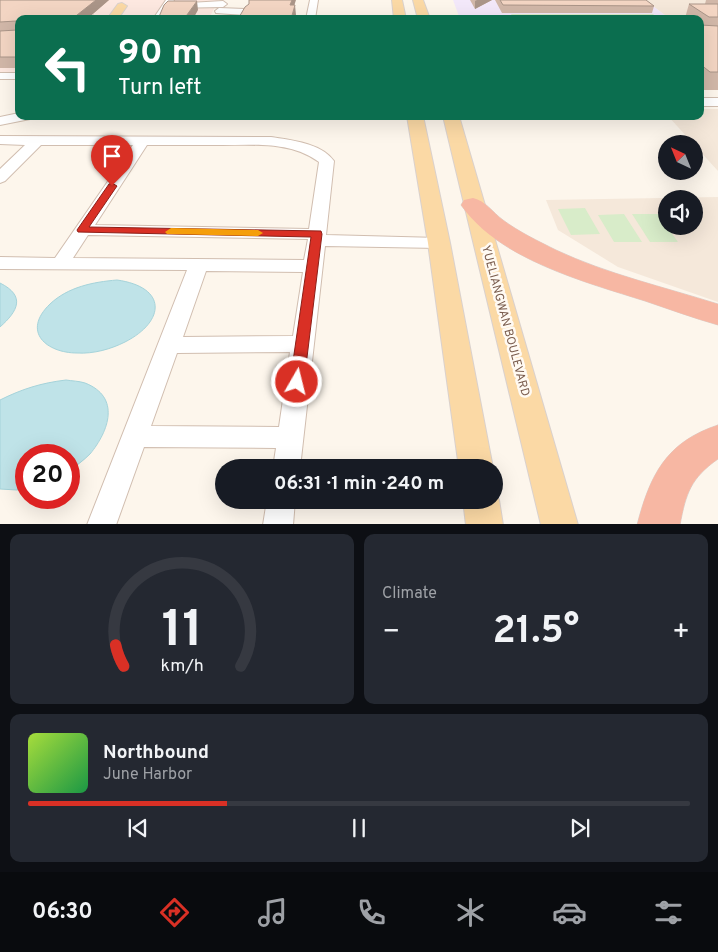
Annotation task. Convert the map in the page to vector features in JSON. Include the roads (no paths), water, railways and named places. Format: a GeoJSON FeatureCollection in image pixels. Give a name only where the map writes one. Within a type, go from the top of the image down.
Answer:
{"type":"FeatureCollection","features":[{"type":"Feature","properties":{"kind":"highway"},"geometry":{"type":"LineString","coordinates":[[473,205],[491,224],[537,255],[580,279],[718,336]]}},
{"type":"Feature","properties":{"kind":"highway"},"geometry":{"type":"LineString","coordinates":[[516,241],[590,273],[718,316]]}},
{"type":"Feature","properties":{"kind":"highway"},"geometry":{"type":"LineString","coordinates":[[658,524],[665,493],[682,464],[700,449],[718,440]]}},
{"type":"Feature","properties":{"kind":"main road"},"geometry":{"type":"LineString","coordinates":[[398,0],[400,15]]}},
{"type":"Feature","properties":{"kind":"main road"},"geometry":{"type":"LineString","coordinates":[[418,0],[423,15]]}},
{"type":"Feature","properties":{"kind":"main road"},"geometry":{"type":"LineString","coordinates":[[115,15],[122,6]]}},
{"type":"Feature","properties":{"kind":"main road"},"geometry":{"type":"LineString","coordinates":[[416,120],[439,243],[475,459]]}},
{"type":"Feature","properties":{"kind":"main road","name":"YUELIANGWAN BOULEVARD"},"geometry":{"type":"LineString","coordinates":[[452,120],[473,205],[560,524]]}},
{"type":"Feature","properties":{"kind":"main road"},"geometry":{"type":"LineString","coordinates":[[482,509],[485,524]]}},
{"type":"Feature","properties":{"kind":"street"},"geometry":{"type":"LineString","coordinates":[[311,15],[314,0]]}},
{"type":"Feature","properties":{"kind":"street"},"geometry":{"type":"LineString","coordinates":[[160,15],[168,3],[209,6],[243,15],[251,1]]}},
{"type":"Feature","properties":{"kind":"street"},"geometry":{"type":"LineString","coordinates":[[0,76],[15,76]]}},
{"type":"Feature","properties":{"kind":"street"},"geometry":{"type":"LineString","coordinates":[[704,102],[718,102]]}},
{"type":"Feature","properties":{"kind":"street"},"geometry":{"type":"LineString","coordinates":[[0,116],[15,111]]}},
{"type":"Feature","properties":{"kind":"street"},"geometry":{"type":"LineString","coordinates":[[0,121],[15,118]]}},
{"type":"Feature","properties":{"kind":"street"},"geometry":{"type":"LineString","coordinates":[[0,140],[272,141],[305,147],[318,153],[328,161],[312,266],[287,459]]}},
{"type":"Feature","properties":{"kind":"street"},"geometry":{"type":"LineString","coordinates":[[0,178],[37,141]]}},
{"type":"Feature","properties":{"kind":"street"},"geometry":{"type":"LineString","coordinates":[[60,264],[142,142]]}},
{"type":"Feature","properties":{"kind":"street"},"geometry":{"type":"LineString","coordinates":[[82,230],[316,237],[439,243]]}},
{"type":"Feature","properties":{"kind":"street"},"geometry":{"type":"LineString","coordinates":[[0,263],[312,266]]}},
{"type":"Feature","properties":{"kind":"street"},"geometry":{"type":"LineString","coordinates":[[101,524],[199,265]]}},
{"type":"Feature","properties":{"kind":"street"},"geometry":{"type":"LineString","coordinates":[[169,345],[302,344]]}},
{"type":"Feature","properties":{"kind":"street"},"geometry":{"type":"LineString","coordinates":[[134,436],[290,438]]}},
{"type":"Feature","properties":{"kind":"street"},"geometry":{"type":"LineString","coordinates":[[278,524],[280,509]]}},
{"type":"Feature","properties":{"kind":"water"},"geometry":{"type":"Polygon","coordinates":[[[117,280],[133,284],[145,290],[152,297],[155,306],[154,315],[138,334],[114,347],[83,353],[66,352],[56,349],[41,339],[38,332],[38,323],[42,314],[57,298],[81,286],[117,280]]]}},
{"type":"Feature","properties":{"kind":"water"},"geometry":{"type":"Polygon","coordinates":[[[0,283],[14,293],[16,304],[11,315],[0,327],[0,283]]]}},
{"type":"Feature","properties":{"kind":"water"},"geometry":{"type":"Polygon","coordinates":[[[66,380],[78,381],[96,389],[104,397],[107,406],[108,415],[102,435],[90,454],[80,462],[80,444],[15,444],[15,490],[0,489],[0,400],[32,387],[66,380]]]}}]}
